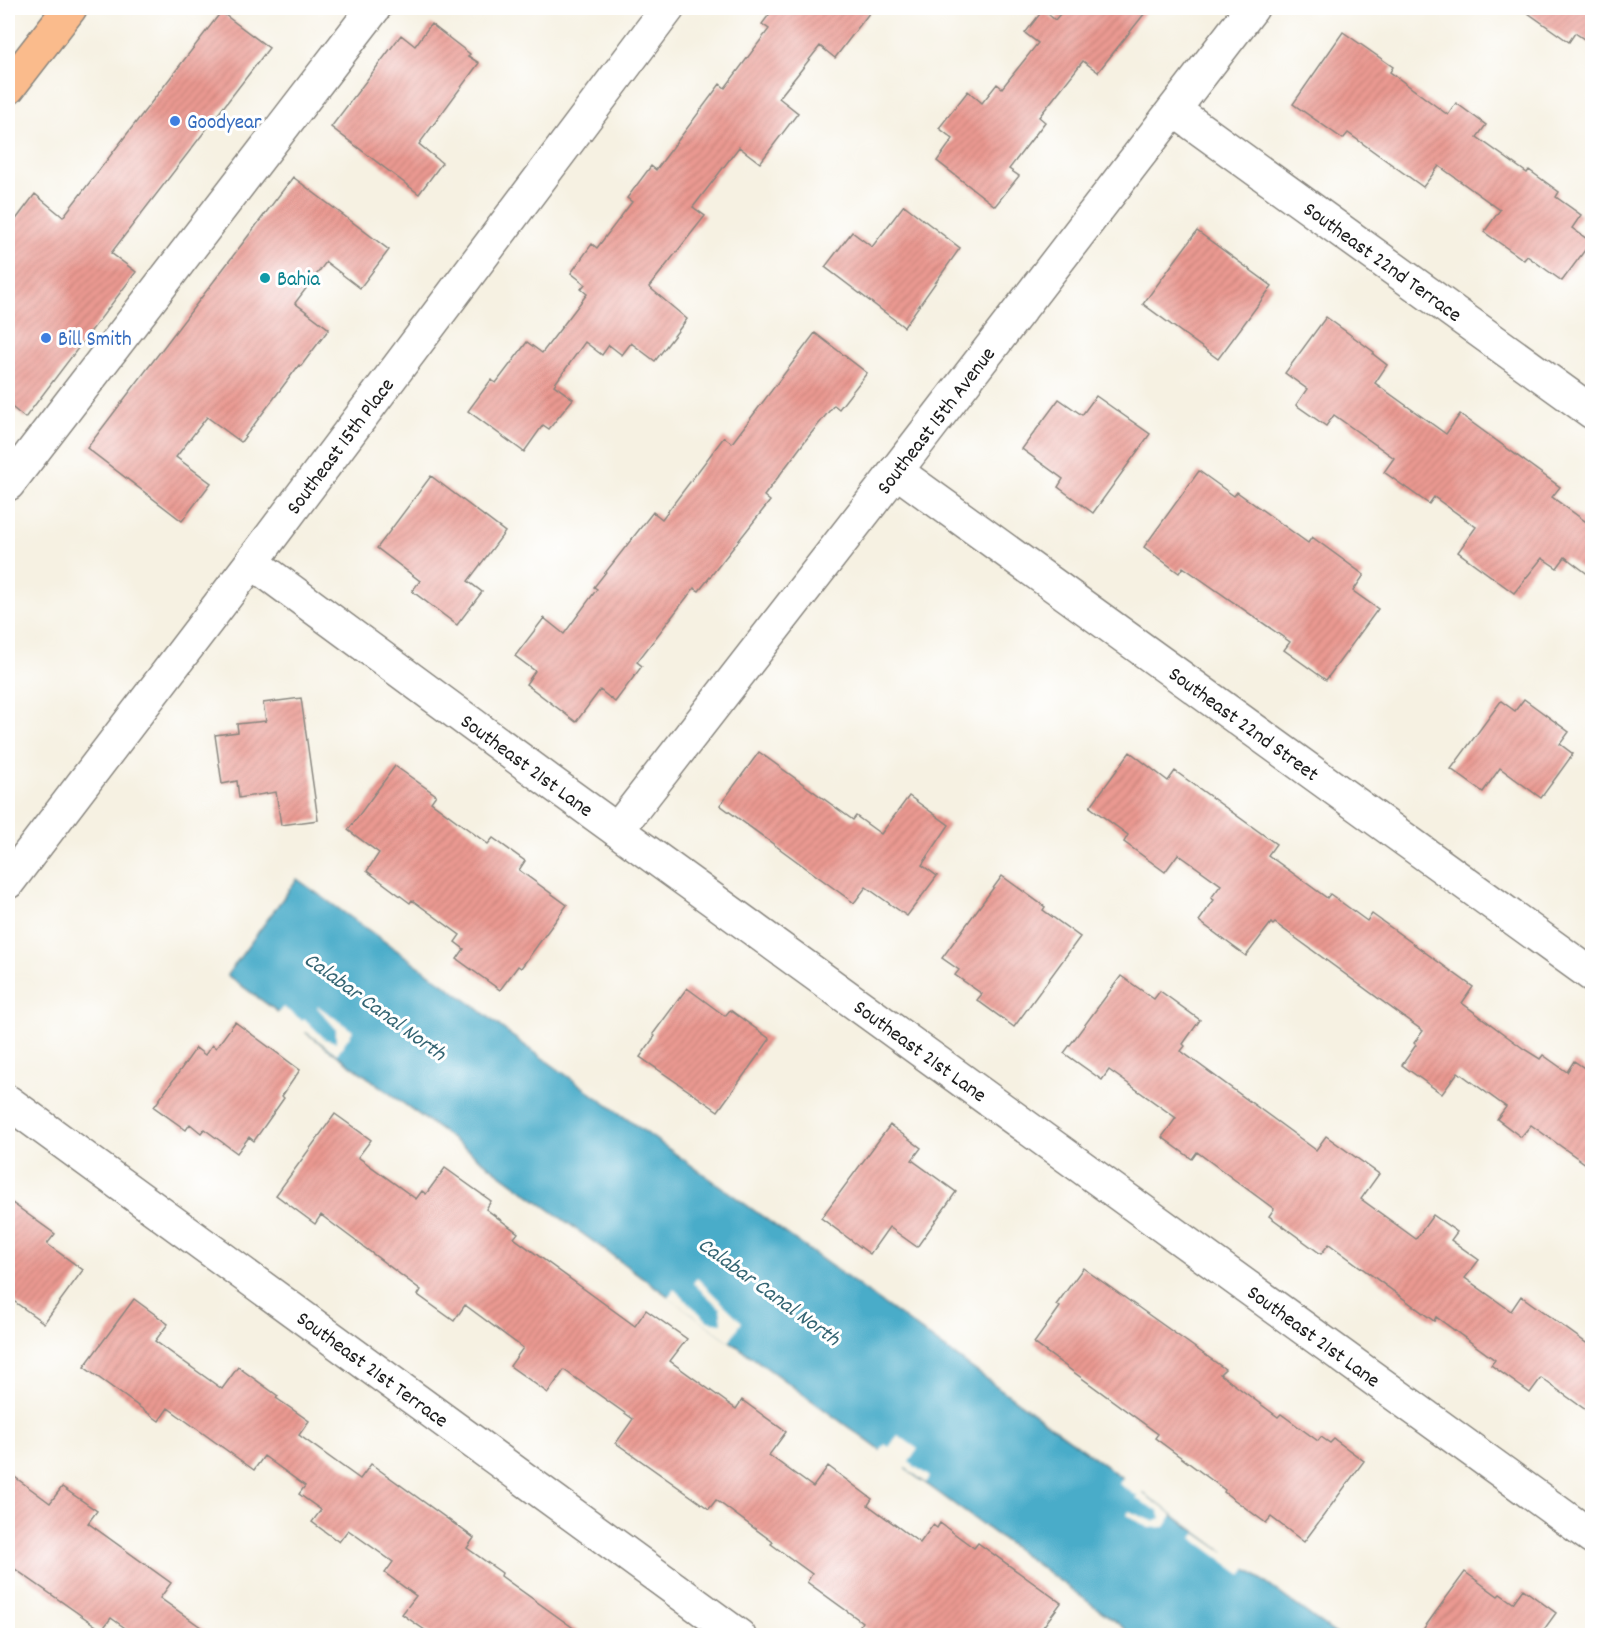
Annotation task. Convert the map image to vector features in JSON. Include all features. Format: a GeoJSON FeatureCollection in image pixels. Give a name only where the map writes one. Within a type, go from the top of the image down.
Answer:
{"type":"FeatureCollection","features":[{"type":"Feature","properties":{"kind":"main road"},"geometry":{"type":"LineString","coordinates":[[8,88],[70,8]]}},
{"type":"Feature","properties":{"kind":"street"},"geometry":{"type":"LineString","coordinates":[[8,484],[374,8]]}},
{"type":"Feature","properties":{"kind":"street","name":"Southeast 15th Place"},"geometry":{"type":"LineString","coordinates":[[8,882],[252,562],[668,8]]}},
{"type":"Feature","properties":{"kind":"street","name":"Southeast 15th Avenue"},"geometry":{"type":"LineString","coordinates":[[617,830],[1252,8]]}},
{"type":"Feature","properties":{"kind":"street","name":"Southeast 22nd Terrace"},"geometry":{"type":"LineString","coordinates":[[1174,110],[1593,412]]}},
{"type":"Feature","properties":{"kind":"street","name":"Southeast 22nd Street"},"geometry":{"type":"LineString","coordinates":[[896,471],[1593,975]]}},
{"type":"Feature","properties":{"kind":"street","name":"Southeast 21st Lane"},"geometry":{"type":"LineString","coordinates":[[252,562],[617,830],[1593,1537]]}},
{"type":"Feature","properties":{"kind":"street","name":"Southeast 21st Terrace"},"geometry":{"type":"LineString","coordinates":[[8,1102],[739,1635]]}},
{"type":"Feature","properties":{"kind":"water","name":"Calabar Canal North"},"geometry":{"type":"Polygon","coordinates":[[[297,879],[1337,1635],[1134,1635],[227,975],[297,879]]]}},
{"type":"Feature","properties":{"kind":"pier"},"geometry":{"type":"Polygon","coordinates":[[[318,1006],[353,1031],[337,1054],[277,1014],[283,1007],[302,1020],[304,1018],[325,1039],[336,1042],[336,1029],[318,1006]]]}},
{"type":"Feature","properties":{"kind":"pier"},"geometry":{"type":"Polygon","coordinates":[[[697,1278],[742,1322],[729,1341],[668,1297],[674,1289],[708,1321],[722,1323],[720,1308],[693,1283],[697,1278]]]}},
{"type":"Feature","properties":{"kind":"pier"},"geometry":{"type":"Polygon","coordinates":[[[898,1435],[918,1449],[909,1462],[930,1477],[926,1483],[906,1468],[904,1470],[879,1453],[885,1444],[889,1447],[898,1435]]]}},
{"type":"Feature","properties":{"kind":"pier"},"geometry":{"type":"Polygon","coordinates":[[[1124,1476],[1143,1490],[1142,1493],[1173,1515],[1165,1527],[1149,1528],[1127,1515],[1129,1511],[1153,1521],[1161,1518],[1158,1511],[1136,1499],[1138,1497],[1119,1484],[1124,1476]]]}},
{"type":"Feature","properties":{"kind":"pier"},"geometry":{"type":"Polygon","coordinates":[[[1196,1533],[1225,1553],[1227,1551],[1248,1567],[1242,1575],[1192,1538],[1196,1533]]]}},
{"type":"Feature","properties":{"kind":"building"},"geometry":{"type":"Polygon","coordinates":[[[774,8],[873,8],[835,58],[820,46],[779,98],[798,113],[760,163],[739,147],[693,207],[705,216],[649,287],[687,319],[655,361],[631,343],[622,355],[609,345],[602,355],[585,342],[554,385],[573,399],[549,429],[543,425],[524,452],[468,411],[491,380],[496,383],[527,342],[542,353],[587,294],[581,289],[585,284],[571,273],[592,244],[597,248],[632,202],[627,198],[651,166],[656,170],[720,84],[725,88],[769,29],[762,24],[774,8]]]}},
{"type":"Feature","properties":{"kind":"building"},"geometry":{"type":"Polygon","coordinates":[[[1065,8],[1149,8],[1098,72],[1083,61],[1039,117],[1045,122],[1009,169],[1019,176],[995,206],[937,161],[953,139],[939,128],[968,91],[982,103],[997,84],[1002,88],[1038,43],[1025,33],[1043,10],[1055,20],[1065,8]]]}},
{"type":"Feature","properties":{"kind":"building"},"geometry":{"type":"Polygon","coordinates":[[[1521,8],[1593,8],[1593,45],[1575,33],[1569,42],[1521,8]]]}},
{"type":"Feature","properties":{"kind":"building"},"geometry":{"type":"Polygon","coordinates":[[[221,12],[269,48],[111,253],[136,272],[25,418],[8,404],[8,230],[35,194],[63,217],[221,12]]]}},
{"type":"Feature","properties":{"kind":"building"},"geometry":{"type":"Polygon","coordinates":[[[431,24],[479,63],[419,144],[442,163],[419,194],[331,127],[401,35],[415,46],[431,24]]]}},
{"type":"Feature","properties":{"kind":"building"},"geometry":{"type":"Polygon","coordinates":[[[1343,32],[1393,67],[1390,72],[1448,115],[1456,103],[1486,125],[1477,137],[1527,173],[1529,170],[1559,192],[1556,197],[1581,215],[1572,228],[1591,242],[1562,281],[1527,256],[1524,260],[1484,232],[1500,210],[1439,166],[1423,187],[1348,133],[1343,139],[1293,104],[1343,32]]]}},
{"type":"Feature","properties":{"kind":"building"},"geometry":{"type":"Polygon","coordinates":[[[293,177],[389,250],[360,288],[326,262],[295,303],[329,329],[301,366],[299,365],[241,442],[207,417],[176,457],[211,483],[182,521],[87,448],[293,177]]]}},
{"type":"Feature","properties":{"kind":"building"},"geometry":{"type":"Polygon","coordinates":[[[904,205],[960,248],[904,327],[825,267],[852,232],[872,247],[904,205]]]}},
{"type":"Feature","properties":{"kind":"building"},"geometry":{"type":"Polygon","coordinates":[[[1197,231],[1272,286],[1218,359],[1143,304],[1197,231]]]}},
{"type":"Feature","properties":{"kind":"building"},"geometry":{"type":"Polygon","coordinates":[[[1326,317],[1374,352],[1373,354],[1387,365],[1375,383],[1446,434],[1460,414],[1560,487],[1552,497],[1593,527],[1593,578],[1565,557],[1557,568],[1542,558],[1514,593],[1458,552],[1476,527],[1434,497],[1429,504],[1384,472],[1394,458],[1334,415],[1326,426],[1296,405],[1307,389],[1285,373],[1326,317]]]}},
{"type":"Feature","properties":{"kind":"building"},"geometry":{"type":"Polygon","coordinates":[[[815,333],[867,373],[839,409],[834,405],[805,441],[764,496],[770,501],[699,591],[694,588],[637,662],[642,666],[615,702],[600,690],[576,722],[526,684],[535,671],[515,656],[544,618],[564,634],[597,589],[594,587],[653,512],[662,519],[724,437],[732,443],[815,333]]]}},
{"type":"Feature","properties":{"kind":"building"},"geometry":{"type":"Polygon","coordinates":[[[1096,396],[1150,434],[1093,513],[1058,487],[1063,479],[1022,449],[1059,399],[1082,415],[1096,396]]]}},
{"type":"Feature","properties":{"kind":"building"},"geometry":{"type":"Polygon","coordinates":[[[1199,471],[1234,496],[1237,492],[1308,543],[1312,537],[1364,575],[1353,591],[1378,609],[1326,680],[1284,650],[1290,642],[1183,567],[1179,573],[1144,547],[1199,471]]]}},
{"type":"Feature","properties":{"kind":"building"},"geometry":{"type":"Polygon","coordinates":[[[431,476],[505,532],[468,581],[482,592],[457,625],[412,591],[420,581],[377,548],[431,476]]]}},
{"type":"Feature","properties":{"kind":"building"},"geometry":{"type":"Polygon","coordinates":[[[301,698],[318,820],[281,825],[276,792],[239,798],[237,781],[222,784],[215,735],[238,732],[237,724],[266,721],[263,703],[301,698]]]}},
{"type":"Feature","properties":{"kind":"building"},"geometry":{"type":"Polygon","coordinates":[[[1524,699],[1569,732],[1560,744],[1573,754],[1541,798],[1500,768],[1483,792],[1451,769],[1501,701],[1515,711],[1524,699]]]}},
{"type":"Feature","properties":{"kind":"building"},"geometry":{"type":"Polygon","coordinates":[[[759,752],[853,820],[856,816],[881,834],[909,796],[949,825],[922,865],[937,876],[907,916],[866,887],[854,903],[720,805],[759,752]]]}},
{"type":"Feature","properties":{"kind":"building"},"geometry":{"type":"Polygon","coordinates":[[[1130,752],[1168,781],[1175,771],[1276,844],[1268,855],[1327,898],[1330,894],[1367,921],[1372,914],[1473,987],[1462,1003],[1524,1049],[1540,1059],[1543,1055],[1567,1072],[1574,1061],[1593,1074],[1593,1169],[1531,1125],[1521,1137],[1497,1119],[1506,1107],[1458,1072],[1442,1094],[1402,1065],[1423,1031],[1275,923],[1273,925],[1271,923],[1246,956],[1199,921],[1214,900],[1211,898],[1221,885],[1178,854],[1165,872],[1124,842],[1128,835],[1090,807],[1130,752]]]}},
{"type":"Feature","properties":{"kind":"building"},"geometry":{"type":"Polygon","coordinates":[[[395,766],[436,795],[431,802],[488,844],[493,838],[525,861],[519,870],[567,905],[521,968],[518,966],[500,990],[457,959],[464,949],[455,942],[460,935],[412,900],[410,903],[367,871],[379,853],[348,830],[395,766]]]}},
{"type":"Feature","properties":{"kind":"building"},"geometry":{"type":"Polygon","coordinates":[[[1002,876],[1045,907],[1043,910],[1080,937],[1014,1027],[977,1000],[982,994],[955,975],[959,970],[942,958],[1002,876]]]}},
{"type":"Feature","properties":{"kind":"building"},"geometry":{"type":"Polygon","coordinates":[[[1121,976],[1154,999],[1160,991],[1200,1020],[1183,1044],[1185,1046],[1181,1051],[1316,1150],[1326,1136],[1379,1174],[1361,1199],[1416,1239],[1433,1215],[1457,1232],[1451,1240],[1479,1260],[1465,1278],[1511,1311],[1521,1296],[1593,1348],[1593,1415],[1541,1378],[1530,1393],[1491,1365],[1495,1360],[1436,1317],[1434,1321],[1329,1244],[1321,1254],[1269,1216],[1274,1209],[1197,1152],[1192,1159],[1162,1137],[1176,1118],[1109,1070],[1102,1080],[1064,1053],[1121,976]]]}},
{"type":"Feature","properties":{"kind":"building"},"geometry":{"type":"Polygon","coordinates":[[[687,988],[725,1016],[730,1010],[770,1039],[718,1111],[640,1057],[655,1036],[653,1034],[687,988]]]}},
{"type":"Feature","properties":{"kind":"building"},"geometry":{"type":"Polygon","coordinates":[[[235,1022],[300,1070],[254,1141],[249,1137],[237,1153],[204,1129],[201,1133],[190,1124],[186,1130],[154,1107],[196,1048],[205,1055],[212,1045],[216,1048],[235,1022]]]}},
{"type":"Feature","properties":{"kind":"building"},"geometry":{"type":"Polygon","coordinates":[[[335,1114],[371,1140],[358,1157],[416,1199],[422,1191],[426,1194],[445,1168],[491,1201],[486,1209],[518,1233],[514,1238],[635,1326],[646,1310],[687,1339],[670,1361],[736,1409],[742,1400],[786,1432],[769,1455],[813,1487],[828,1466],[872,1499],[868,1505],[920,1543],[933,1525],[937,1528],[940,1523],[974,1548],[978,1543],[1061,1603],[1037,1635],[875,1635],[860,1625],[862,1622],[807,1582],[812,1574],[771,1544],[773,1542],[716,1500],[709,1509],[616,1443],[633,1419],[564,1370],[548,1393],[510,1366],[523,1348],[465,1305],[454,1321],[418,1295],[421,1290],[321,1215],[315,1224],[276,1195],[335,1114]]]}},
{"type":"Feature","properties":{"kind":"building"},"geometry":{"type":"Polygon","coordinates":[[[890,1125],[921,1148],[912,1160],[956,1192],[917,1247],[889,1227],[870,1254],[821,1218],[890,1125]]]}},
{"type":"Feature","properties":{"kind":"building"},"geometry":{"type":"Polygon","coordinates":[[[8,1200],[55,1234],[47,1244],[83,1270],[44,1323],[8,1297],[8,1200]]]}},
{"type":"Feature","properties":{"kind":"building"},"geometry":{"type":"Polygon","coordinates":[[[1083,1268],[1225,1369],[1220,1374],[1278,1417],[1281,1414],[1318,1441],[1321,1437],[1330,1443],[1334,1439],[1364,1461],[1304,1542],[1271,1517],[1266,1523],[1155,1438],[1158,1434],[1034,1343],[1060,1307],[1056,1305],[1083,1268]]]}},
{"type":"Feature","properties":{"kind":"building"},"geometry":{"type":"Polygon","coordinates":[[[134,1299],[168,1324],[155,1341],[222,1389],[238,1367],[309,1421],[299,1435],[360,1479],[371,1464],[474,1538],[467,1548],[502,1573],[501,1576],[583,1635],[432,1635],[402,1614],[416,1596],[385,1573],[393,1562],[348,1530],[339,1542],[312,1522],[321,1510],[299,1494],[305,1486],[264,1456],[254,1470],[168,1408],[159,1421],[84,1367],[134,1299]]]}},
{"type":"Feature","properties":{"kind":"building"},"geometry":{"type":"Polygon","coordinates":[[[8,1472],[50,1503],[62,1487],[97,1511],[88,1523],[171,1583],[160,1598],[212,1635],[135,1635],[111,1618],[102,1630],[8,1564],[8,1472]]]}},
{"type":"Feature","properties":{"kind":"building"},"geometry":{"type":"Polygon","coordinates":[[[1465,1572],[1498,1596],[1500,1594],[1513,1603],[1523,1589],[1556,1613],[1540,1635],[1419,1635],[1465,1572]]]}},
{"type":"Feature","properties":{"kind":"place","name":"Goodyear"},"geometry":{"type":"Point","coordinates":[175,121]}},
{"type":"Feature","properties":{"kind":"place","name":"Bahia"},"geometry":{"type":"Point","coordinates":[265,278]}},
{"type":"Feature","properties":{"kind":"place","name":"Bill Smith"},"geometry":{"type":"Point","coordinates":[46,338]}}]}
